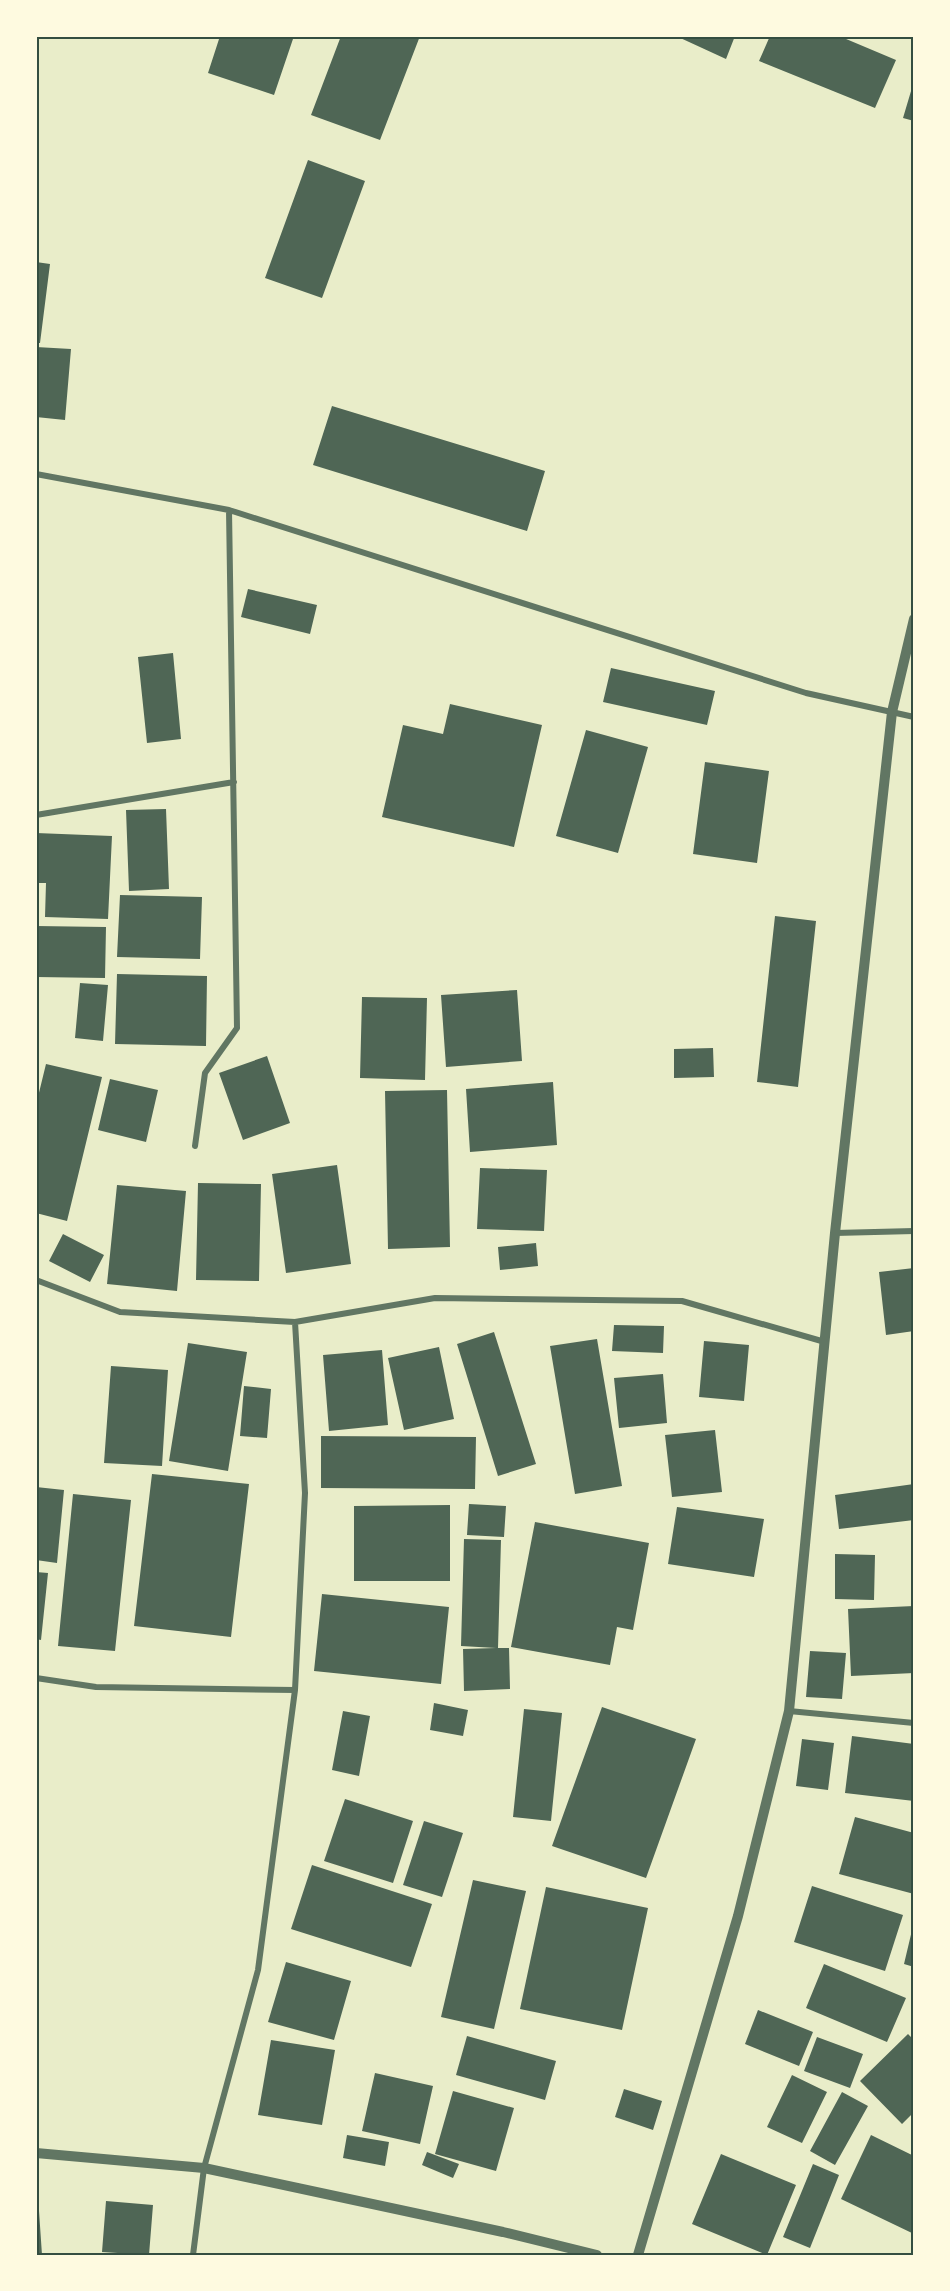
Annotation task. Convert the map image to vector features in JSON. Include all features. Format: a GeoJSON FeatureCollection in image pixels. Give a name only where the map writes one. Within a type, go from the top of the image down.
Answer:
{"type":"FeatureCollection","features":[{"type":"Feature","properties":{"kind":"street"},"geometry":{"type":"LineString","coordinates":[[36,474],[230,510],[806,693],[914,717]]}},
{"type":"Feature","properties":{"kind":"street"},"geometry":{"type":"LineString","coordinates":[[195,1146],[205,1072],[237,1028],[230,510]]}},
{"type":"Feature","properties":{"kind":"street"},"geometry":{"type":"LineString","coordinates":[[638,2255],[738,1916],[789,1711],[835,1233],[892,712],[914,619]]}},
{"type":"Feature","properties":{"kind":"street"},"geometry":{"type":"LineString","coordinates":[[36,815],[234,782]]}},
{"type":"Feature","properties":{"kind":"street"},"geometry":{"type":"LineString","coordinates":[[835,1233],[914,1231]]}},
{"type":"Feature","properties":{"kind":"street"},"geometry":{"type":"LineString","coordinates":[[36,1280],[120,1312],[294,1322],[435,1298],[682,1301],[825,1342]]}},
{"type":"Feature","properties":{"kind":"street"},"geometry":{"type":"LineString","coordinates":[[194,2255],[204,2168],[258,1970],[295,1689],[305,1493],[294,1322]]}},
{"type":"Feature","properties":{"kind":"street"},"geometry":{"type":"LineString","coordinates":[[36,1678],[96,1687],[295,1689]]}},
{"type":"Feature","properties":{"kind":"street"},"geometry":{"type":"LineString","coordinates":[[789,1711],[914,1723]]}},
{"type":"Feature","properties":{"kind":"street"},"geometry":{"type":"LineString","coordinates":[[36,2153],[204,2168],[503,2232],[597,2255]]}},
{"type":"Feature","properties":{"kind":"building"},"geometry":{"type":"Polygon","coordinates":[[[220,36],[294,36],[274,95],[208,73],[220,36]]]}},
{"type":"Feature","properties":{"kind":"building"},"geometry":{"type":"Polygon","coordinates":[[[341,36],[420,36],[380,140],[311,115],[341,36]]]}},
{"type":"Feature","properties":{"kind":"building"},"geometry":{"type":"Polygon","coordinates":[[[676,36],[735,36],[726,59],[676,36]]]}},
{"type":"Feature","properties":{"kind":"building"},"geometry":{"type":"Polygon","coordinates":[[[770,36],[839,36],[896,60],[875,108],[759,61],[770,36]]]}},
{"type":"Feature","properties":{"kind":"building"},"geometry":{"type":"Polygon","coordinates":[[[914,81],[914,121],[903,118],[914,81]]]}},
{"type":"Feature","properties":{"kind":"building"},"geometry":{"type":"Polygon","coordinates":[[[308,160],[365,181],[322,298],[265,278],[308,160]]]}},
{"type":"Feature","properties":{"kind":"building"},"geometry":{"type":"Polygon","coordinates":[[[36,262],[50,264],[40,343],[36,343],[36,262]]]}},
{"type":"Feature","properties":{"kind":"building"},"geometry":{"type":"Polygon","coordinates":[[[36,347],[71,349],[65,420],[36,417],[36,347]]]}},
{"type":"Feature","properties":{"kind":"building"},"geometry":{"type":"Polygon","coordinates":[[[332,406],[545,471],[527,531],[313,465],[332,406]]]}},
{"type":"Feature","properties":{"kind":"building"},"geometry":{"type":"Polygon","coordinates":[[[248,589],[317,605],[310,634],[241,617],[248,589]]]}},
{"type":"Feature","properties":{"kind":"building"},"geometry":{"type":"Polygon","coordinates":[[[173,653],[181,739],[147,743],[138,657],[173,653]]]}},
{"type":"Feature","properties":{"kind":"building"},"geometry":{"type":"Polygon","coordinates":[[[611,668],[715,691],[707,725],[603,702],[611,668]]]}},
{"type":"Feature","properties":{"kind":"building"},"geometry":{"type":"Polygon","coordinates":[[[450,704],[542,725],[514,847],[382,817],[403,725],[443,734],[450,704]]]}},
{"type":"Feature","properties":{"kind":"building"},"geometry":{"type":"Polygon","coordinates":[[[586,730],[648,747],[618,853],[556,836],[586,730]]]}},
{"type":"Feature","properties":{"kind":"building"},"geometry":{"type":"Polygon","coordinates":[[[705,762],[769,771],[757,863],[693,854],[705,762]]]}},
{"type":"Feature","properties":{"kind":"building"},"geometry":{"type":"Polygon","coordinates":[[[166,809],[169,889],[129,891],[126,810],[166,809]]]}},
{"type":"Feature","properties":{"kind":"building"},"geometry":{"type":"Polygon","coordinates":[[[36,833],[112,836],[108,919],[45,917],[46,883],[36,883],[36,833]]]}},
{"type":"Feature","properties":{"kind":"building"},"geometry":{"type":"Polygon","coordinates":[[[120,895],[202,897],[200,959],[117,957],[120,895]]]}},
{"type":"Feature","properties":{"kind":"building"},"geometry":{"type":"Polygon","coordinates":[[[775,916],[816,921],[798,1087],[757,1082],[775,916]]]}},
{"type":"Feature","properties":{"kind":"building"},"geometry":{"type":"Polygon","coordinates":[[[36,926],[106,927],[105,978],[36,977],[36,926]]]}},
{"type":"Feature","properties":{"kind":"building"},"geometry":{"type":"Polygon","coordinates":[[[117,974],[207,976],[206,1046],[115,1044],[117,974]]]}},
{"type":"Feature","properties":{"kind":"building"},"geometry":{"type":"Polygon","coordinates":[[[80,983],[108,985],[103,1041],[75,1038],[80,983]]]}},
{"type":"Feature","properties":{"kind":"building"},"geometry":{"type":"Polygon","coordinates":[[[517,990],[522,1061],[446,1067],[441,995],[517,990]]]}},
{"type":"Feature","properties":{"kind":"building"},"geometry":{"type":"Polygon","coordinates":[[[362,997],[427,998],[425,1080],[360,1078],[362,997]]]}},
{"type":"Feature","properties":{"kind":"building"},"geometry":{"type":"Polygon","coordinates":[[[713,1048],[714,1077],[674,1078],[674,1049],[713,1048]]]}},
{"type":"Feature","properties":{"kind":"building"},"geometry":{"type":"Polygon","coordinates":[[[267,1056],[290,1123],[243,1140],[219,1073],[267,1056]]]}},
{"type":"Feature","properties":{"kind":"building"},"geometry":{"type":"Polygon","coordinates":[[[46,1064],[102,1077],[67,1221],[36,1213],[36,1105],[46,1064]]]}},
{"type":"Feature","properties":{"kind":"building"},"geometry":{"type":"Polygon","coordinates":[[[110,1079],[158,1090],[146,1142],[98,1130],[110,1079]]]}},
{"type":"Feature","properties":{"kind":"building"},"geometry":{"type":"Polygon","coordinates":[[[553,1082],[557,1145],[470,1152],[466,1089],[553,1082]]]}},
{"type":"Feature","properties":{"kind":"building"},"geometry":{"type":"Polygon","coordinates":[[[447,1090],[450,1247],[388,1249],[385,1091],[447,1090]]]}},
{"type":"Feature","properties":{"kind":"building"},"geometry":{"type":"Polygon","coordinates":[[[337,1165],[351,1264],[286,1273],[272,1174],[337,1165]]]}},
{"type":"Feature","properties":{"kind":"building"},"geometry":{"type":"Polygon","coordinates":[[[480,1168],[547,1170],[544,1231],[477,1229],[480,1168]]]}},
{"type":"Feature","properties":{"kind":"building"},"geometry":{"type":"Polygon","coordinates":[[[198,1183],[261,1184],[259,1281],[196,1280],[198,1183]]]}},
{"type":"Feature","properties":{"kind":"building"},"geometry":{"type":"Polygon","coordinates":[[[117,1185],[186,1191],[177,1291],[107,1284],[117,1185]]]}},
{"type":"Feature","properties":{"kind":"building"},"geometry":{"type":"Polygon","coordinates":[[[63,1234],[104,1255],[90,1282],[49,1261],[63,1234]]]}},
{"type":"Feature","properties":{"kind":"building"},"geometry":{"type":"Polygon","coordinates":[[[536,1243],[538,1266],[500,1270],[498,1247],[536,1243]]]}},
{"type":"Feature","properties":{"kind":"building"},"geometry":{"type":"Polygon","coordinates":[[[914,1268],[914,1331],[886,1335],[879,1272],[914,1268]]]}},
{"type":"Feature","properties":{"kind":"building"},"geometry":{"type":"Polygon","coordinates":[[[614,1325],[664,1326],[663,1353],[612,1351],[614,1325]]]}},
{"type":"Feature","properties":{"kind":"building"},"geometry":{"type":"Polygon","coordinates":[[[494,1332],[536,1464],[498,1476],[457,1344],[494,1332]]]}},
{"type":"Feature","properties":{"kind":"building"},"geometry":{"type":"Polygon","coordinates":[[[597,1339],[622,1486],[575,1494],[550,1346],[597,1339]]]}},
{"type":"Feature","properties":{"kind":"building"},"geometry":{"type":"Polygon","coordinates":[[[704,1341],[749,1345],[744,1401],[699,1397],[704,1341]]]}},
{"type":"Feature","properties":{"kind":"building"},"geometry":{"type":"Polygon","coordinates":[[[188,1343],[247,1352],[228,1471],[169,1461],[188,1343]]]}},
{"type":"Feature","properties":{"kind":"building"},"geometry":{"type":"Polygon","coordinates":[[[439,1347],[454,1419],[404,1430],[388,1358],[439,1347]]]}},
{"type":"Feature","properties":{"kind":"building"},"geometry":{"type":"Polygon","coordinates":[[[382,1350],[388,1425],[329,1431],[323,1355],[382,1350]]]}},
{"type":"Feature","properties":{"kind":"building"},"geometry":{"type":"Polygon","coordinates":[[[111,1366],[168,1370],[162,1466],[104,1463],[111,1366]]]}},
{"type":"Feature","properties":{"kind":"building"},"geometry":{"type":"Polygon","coordinates":[[[663,1374],[667,1423],[619,1428],[614,1378],[663,1374]]]}},
{"type":"Feature","properties":{"kind":"building"},"geometry":{"type":"Polygon","coordinates":[[[244,1386],[271,1389],[267,1438],[240,1436],[244,1386]]]}},
{"type":"Feature","properties":{"kind":"building"},"geometry":{"type":"Polygon","coordinates":[[[715,1430],[722,1492],[672,1497],[665,1435],[715,1430]]]}},
{"type":"Feature","properties":{"kind":"building"},"geometry":{"type":"Polygon","coordinates":[[[321,1436],[476,1437],[475,1489],[321,1488],[321,1436]]]}},
{"type":"Feature","properties":{"kind":"building"},"geometry":{"type":"Polygon","coordinates":[[[152,1474],[249,1484],[231,1637],[134,1626],[152,1474]]]}},
{"type":"Feature","properties":{"kind":"building"},"geometry":{"type":"Polygon","coordinates":[[[914,1484],[914,1520],[839,1529],[835,1495],[914,1484]]]}},
{"type":"Feature","properties":{"kind":"building"},"geometry":{"type":"Polygon","coordinates":[[[36,1487],[64,1490],[57,1563],[36,1560],[36,1487]]]}},
{"type":"Feature","properties":{"kind":"building"},"geometry":{"type":"Polygon","coordinates":[[[73,1494],[131,1500],[115,1651],[58,1646],[73,1494]]]}},
{"type":"Feature","properties":{"kind":"building"},"geometry":{"type":"Polygon","coordinates":[[[469,1504],[506,1506],[504,1537],[467,1535],[469,1504]]]}},
{"type":"Feature","properties":{"kind":"building"},"geometry":{"type":"Polygon","coordinates":[[[450,1505],[450,1581],[354,1581],[354,1506],[450,1505]]]}},
{"type":"Feature","properties":{"kind":"building"},"geometry":{"type":"Polygon","coordinates":[[[677,1507],[764,1519],[754,1577],[668,1564],[677,1507]]]}},
{"type":"Feature","properties":{"kind":"building"},"geometry":{"type":"Polygon","coordinates":[[[535,1522],[649,1543],[633,1630],[617,1627],[610,1665],[511,1647],[535,1522]]]}},
{"type":"Feature","properties":{"kind":"building"},"geometry":{"type":"Polygon","coordinates":[[[464,1539],[501,1540],[498,1648],[509,1648],[510,1689],[464,1691],[463,1649],[496,1648],[461,1646],[464,1539]]]}},
{"type":"Feature","properties":{"kind":"building"},"geometry":{"type":"Polygon","coordinates":[[[835,1554],[875,1555],[874,1600],[835,1599],[835,1554]]]}},
{"type":"Feature","properties":{"kind":"building"},"geometry":{"type":"Polygon","coordinates":[[[36,1572],[48,1573],[41,1640],[36,1639],[36,1572]]]}},
{"type":"Feature","properties":{"kind":"building"},"geometry":{"type":"Polygon","coordinates":[[[322,1594],[449,1607],[441,1684],[314,1671],[322,1594]]]}},
{"type":"Feature","properties":{"kind":"building"},"geometry":{"type":"Polygon","coordinates":[[[914,1606],[914,1673],[851,1676],[848,1609],[914,1606]]]}},
{"type":"Feature","properties":{"kind":"building"},"geometry":{"type":"Polygon","coordinates":[[[810,1651],[846,1653],[842,1699],[806,1697],[810,1651]]]}},
{"type":"Feature","properties":{"kind":"building"},"geometry":{"type":"Polygon","coordinates":[[[434,1703],[468,1710],[463,1736],[430,1730],[434,1703]]]}},
{"type":"Feature","properties":{"kind":"building"},"geometry":{"type":"Polygon","coordinates":[[[602,1707],[696,1739],[646,1878],[552,1846],[602,1707]]]}},
{"type":"Feature","properties":{"kind":"building"},"geometry":{"type":"Polygon","coordinates":[[[524,1709],[562,1713],[551,1821],[513,1817],[524,1709]]]}},
{"type":"Feature","properties":{"kind":"building"},"geometry":{"type":"Polygon","coordinates":[[[343,1711],[370,1716],[359,1776],[332,1770],[343,1711]]]}},
{"type":"Feature","properties":{"kind":"building"},"geometry":{"type":"Polygon","coordinates":[[[852,1736],[914,1744],[914,1801],[845,1793],[852,1736]]]}},
{"type":"Feature","properties":{"kind":"building"},"geometry":{"type":"Polygon","coordinates":[[[802,1739],[834,1743],[828,1790],[796,1786],[802,1739]]]}},
{"type":"Feature","properties":{"kind":"building"},"geometry":{"type":"Polygon","coordinates":[[[345,1799],[413,1821],[393,1883],[324,1861],[345,1799]]]}},
{"type":"Feature","properties":{"kind":"building"},"geometry":{"type":"Polygon","coordinates":[[[855,1817],[914,1833],[914,1894],[839,1874],[855,1817]]]}},
{"type":"Feature","properties":{"kind":"building"},"geometry":{"type":"Polygon","coordinates":[[[424,1821],[463,1833],[442,1897],[403,1885],[424,1821]]]}},
{"type":"Feature","properties":{"kind":"building"},"geometry":{"type":"Polygon","coordinates":[[[312,1865],[432,1904],[411,1967],[291,1929],[312,1865]]]}},
{"type":"Feature","properties":{"kind":"building"},"geometry":{"type":"Polygon","coordinates":[[[473,1880],[526,1891],[494,2029],[441,2017],[473,1880]]]}},
{"type":"Feature","properties":{"kind":"building"},"geometry":{"type":"Polygon","coordinates":[[[812,1886],[903,1915],[885,1971],[794,1942],[812,1886]]]}},
{"type":"Feature","properties":{"kind":"building"},"geometry":{"type":"Polygon","coordinates":[[[546,1887],[648,1908],[622,2030],[520,2009],[546,1887]]]}},
{"type":"Feature","properties":{"kind":"building"},"geometry":{"type":"Polygon","coordinates":[[[914,1926],[914,1967],[904,1964],[914,1926]]]}},
{"type":"Feature","properties":{"kind":"building"},"geometry":{"type":"Polygon","coordinates":[[[286,1962],[351,1981],[334,2040],[268,2022],[286,1962]]]}},
{"type":"Feature","properties":{"kind":"building"},"geometry":{"type":"Polygon","coordinates":[[[824,1964],[906,1998],[887,2042],[806,2008],[824,1964]]]}},
{"type":"Feature","properties":{"kind":"building"},"geometry":{"type":"Polygon","coordinates":[[[758,2010],[813,2032],[799,2066],[745,2044],[758,2010]]]}},
{"type":"Feature","properties":{"kind":"building"},"geometry":{"type":"Polygon","coordinates":[[[908,2034],[914,2040],[914,2112],[902,2124],[860,2081],[908,2034]]]}},
{"type":"Feature","properties":{"kind":"building"},"geometry":{"type":"Polygon","coordinates":[[[467,2036],[556,2061],[545,2100],[456,2075],[467,2036]]]}},
{"type":"Feature","properties":{"kind":"building"},"geometry":{"type":"Polygon","coordinates":[[[817,2037],[863,2054],[850,2088],[804,2071],[817,2037]]]}},
{"type":"Feature","properties":{"kind":"building"},"geometry":{"type":"Polygon","coordinates":[[[271,2040],[335,2050],[322,2125],[258,2115],[271,2040]]]}},
{"type":"Feature","properties":{"kind":"building"},"geometry":{"type":"Polygon","coordinates":[[[375,2073],[433,2086],[420,2144],[362,2131],[375,2073]]]}},
{"type":"Feature","properties":{"kind":"building"},"geometry":{"type":"Polygon","coordinates":[[[792,2075],[827,2092],[802,2143],[767,2127],[792,2075]]]}},
{"type":"Feature","properties":{"kind":"building"},"geometry":{"type":"Polygon","coordinates":[[[624,2089],[662,2101],[653,2130],[615,2117],[624,2089]]]}},
{"type":"Feature","properties":{"kind":"building"},"geometry":{"type":"Polygon","coordinates":[[[453,2091],[514,2108],[496,2171],[435,2154],[453,2091]]]}},
{"type":"Feature","properties":{"kind":"building"},"geometry":{"type":"Polygon","coordinates":[[[842,2092],[868,2106],[835,2165],[810,2151],[842,2092]]]}},
{"type":"Feature","properties":{"kind":"building"},"geometry":{"type":"Polygon","coordinates":[[[347,2135],[389,2142],[385,2166],[343,2158],[347,2135]]]}},
{"type":"Feature","properties":{"kind":"building"},"geometry":{"type":"Polygon","coordinates":[[[871,2135],[914,2156],[914,2234],[841,2199],[871,2135]]]}},
{"type":"Feature","properties":{"kind":"building"},"geometry":{"type":"Polygon","coordinates":[[[427,2152],[459,2164],[453,2178],[422,2165],[427,2152]]]}},
{"type":"Feature","properties":{"kind":"building"},"geometry":{"type":"Polygon","coordinates":[[[721,2154],[796,2185],[767,2255],[692,2224],[721,2154]]]}},
{"type":"Feature","properties":{"kind":"building"},"geometry":{"type":"Polygon","coordinates":[[[813,2164],[839,2175],[810,2248],[783,2237],[813,2164]]]}},
{"type":"Feature","properties":{"kind":"building"},"geometry":{"type":"Polygon","coordinates":[[[106,2201],[153,2205],[149,2255],[102,2252],[106,2201]]]}},
{"type":"Feature","properties":{"kind":"building"},"geometry":{"type":"Polygon","coordinates":[[[36,2211],[39,2211],[42,2255],[36,2255],[36,2211]]]}}]}
